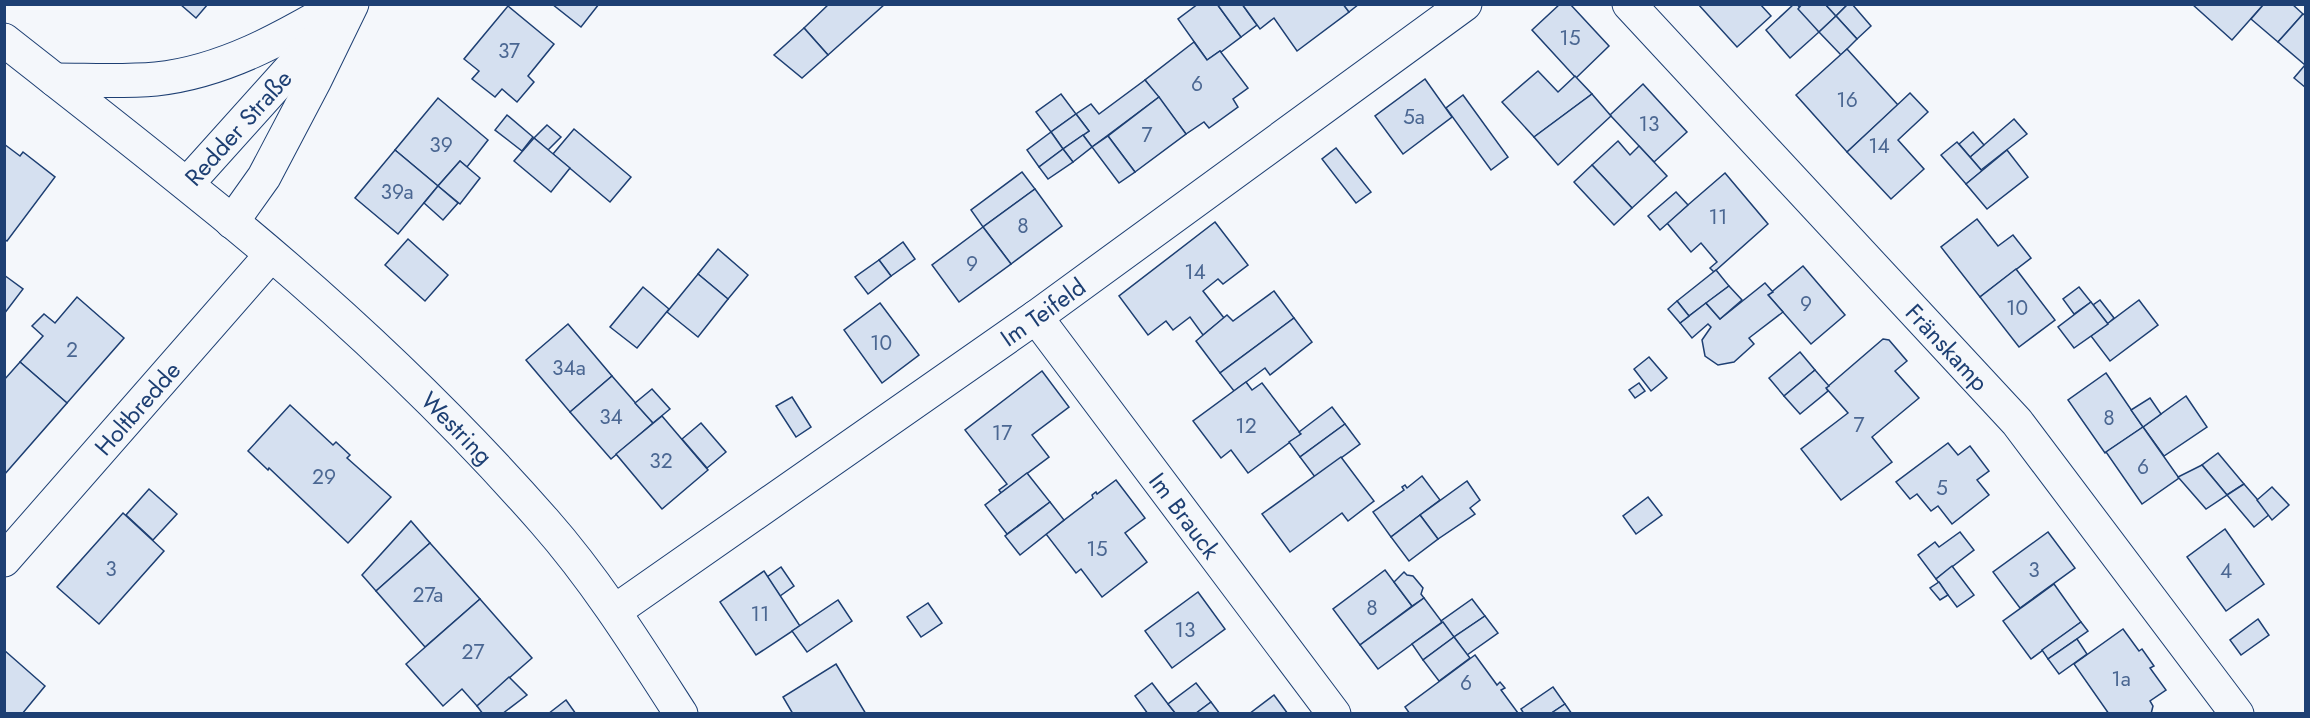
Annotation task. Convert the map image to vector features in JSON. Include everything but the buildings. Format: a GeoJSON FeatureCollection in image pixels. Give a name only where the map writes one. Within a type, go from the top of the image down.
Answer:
{"type":"FeatureCollection","features":[{"type":"Feature","properties":{"kind":"street"},"geometry":{"type":"LineString","coordinates":[[55,80],[156,79],[226,64],[290,34],[341,4]]}},
{"type":"Feature","properties":{"kind":"street"},"geometry":{"type":"LineString","coordinates":[[232,222],[264,177],[315,80],[350,4]]}},
{"type":"Feature","properties":{"kind":"street","name":"Redder Straße"},"geometry":{"type":"LineString","coordinates":[[4,40],[187,184],[350,4]]}},
{"type":"Feature","properties":{"kind":"street","name":"Im Teifeld"},"geometry":{"type":"LineString","coordinates":[[615,611],[1036,317],[1465,4]]}},
{"type":"Feature","properties":{"kind":"street","name":"Fränskamp"},"geometry":{"type":"LineString","coordinates":[[1629,4],[2017,422],[2237,714]]}},
{"type":"Feature","properties":{"kind":"street","name":"Westring"},"geometry":{"type":"LineString","coordinates":[[187,184],[271,255],[417,388],[545,522],[615,611],[681,714]]}},
{"type":"Feature","properties":{"kind":"street","name":"Holtbredde"},"geometry":{"type":"LineString","coordinates":[[4,560],[271,255]]}},
{"type":"Feature","properties":{"kind":"street","name":"Im Brauck"},"geometry":{"type":"LineString","coordinates":[[1036,317],[1334,714]]}}]}
